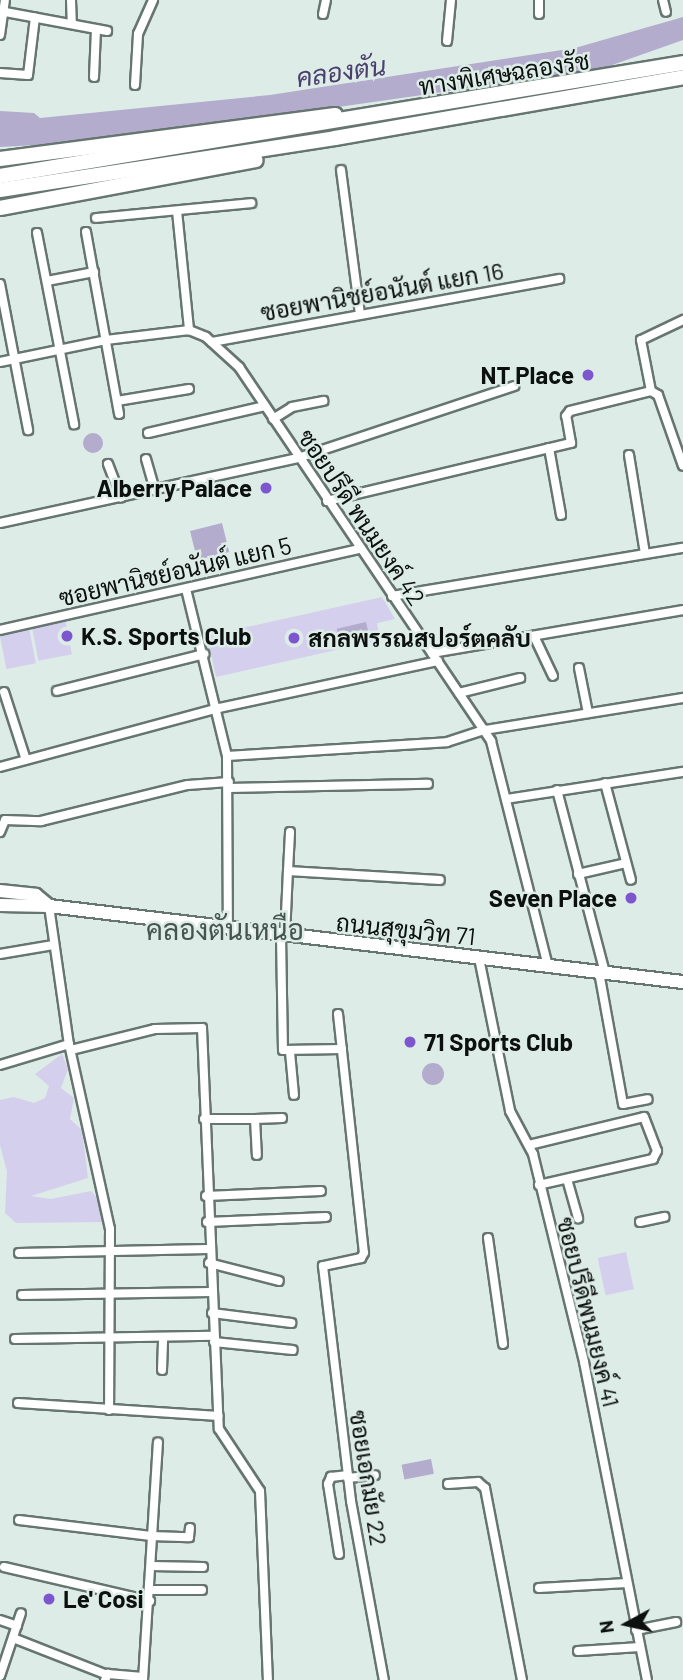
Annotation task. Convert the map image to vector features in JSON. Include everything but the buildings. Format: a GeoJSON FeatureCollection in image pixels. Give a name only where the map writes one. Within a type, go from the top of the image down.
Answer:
{"type":"FeatureCollection","features":[{"type":"Feature","properties":{"kind":"highway","name":"ทางพิเศษฉลองรัช"},"geometry":{"type":"LineString","coordinates":[[0,176],[419,110],[683,63]]}},
{"type":"Feature","properties":{"kind":"highway","name":"ทางพิเศษฉลองรัช"},"geometry":{"type":"LineString","coordinates":[[0,190],[335,138],[683,77]]}},
{"type":"Feature","properties":{"kind":"highway"},"geometry":{"type":"LineString","coordinates":[[0,159],[284,118],[419,110]]}},
{"type":"Feature","properties":{"kind":"highway"},"geometry":{"type":"LineString","coordinates":[[0,208],[283,154],[335,138]]}},
{"type":"Feature","properties":{"kind":"main road","name":"ถนนสุขุมวิท 71"},"geometry":{"type":"LineString","coordinates":[[0,893],[19,902],[45,906],[602,973],[682,986]]}},
{"type":"Feature","properties":{"kind":"main road"},"geometry":{"type":"LineString","coordinates":[[0,893],[36,895],[45,906],[35,914],[0,911]]}},
{"type":"Feature","properties":{"kind":"main road","name":"ถนนสุขุมวิท 71"},"geometry":{"type":"LineString","coordinates":[[0,905],[19,902]]}},
{"type":"Feature","properties":{"kind":"street"},"geometry":{"type":"LineString","coordinates":[[0,34],[1,11],[5,0]]}},
{"type":"Feature","properties":{"kind":"street"},"geometry":{"type":"LineString","coordinates":[[71,0],[72,23]]}},
{"type":"Feature","properties":{"kind":"street"},"geometry":{"type":"LineString","coordinates":[[135,85],[138,34],[153,0]]}},
{"type":"Feature","properties":{"kind":"street"},"geometry":{"type":"LineString","coordinates":[[323,14],[326,0]]}},
{"type":"Feature","properties":{"kind":"street"},"geometry":{"type":"LineString","coordinates":[[447,41],[451,0]]}},
{"type":"Feature","properties":{"kind":"street"},"geometry":{"type":"LineString","coordinates":[[538,13],[539,0]]}},
{"type":"Feature","properties":{"kind":"street"},"geometry":{"type":"LineString","coordinates":[[663,0],[666,12]]}},
{"type":"Feature","properties":{"kind":"street"},"geometry":{"type":"LineString","coordinates":[[1,11],[107,31]]}},
{"type":"Feature","properties":{"kind":"street"},"geometry":{"type":"LineString","coordinates":[[0,73],[28,75],[35,17]]}},
{"type":"Feature","properties":{"kind":"street"},"geometry":{"type":"LineString","coordinates":[[94,77],[96,29]]}},
{"type":"Feature","properties":{"kind":"street"},"geometry":{"type":"LineString","coordinates":[[341,170],[360,314]]}},
{"type":"Feature","properties":{"kind":"street"},"geometry":{"type":"LineString","coordinates":[[96,218],[251,203]]}},
{"type":"Feature","properties":{"kind":"street"},"geometry":{"type":"LineString","coordinates":[[0,362],[106,340],[189,330],[177,211]]}},
{"type":"Feature","properties":{"kind":"street"},"geometry":{"type":"LineString","coordinates":[[86,232],[120,414]]}},
{"type":"Feature","properties":{"kind":"street"},"geometry":{"type":"LineString","coordinates":[[37,233],[74,424]]}},
{"type":"Feature","properties":{"kind":"street"},"geometry":{"type":"LineString","coordinates":[[47,281],[94,272]]}},
{"type":"Feature","properties":{"kind":"street","name":"ซอยพานิชย์อนันต์ แยก 16"},"geometry":{"type":"LineString","coordinates":[[212,342],[559,279]]}},
{"type":"Feature","properties":{"kind":"street"},"geometry":{"type":"LineString","coordinates":[[0,284],[28,429]]}},
{"type":"Feature","properties":{"kind":"street"},"geometry":{"type":"LineString","coordinates":[[651,391],[641,340],[683,320]]}},
{"type":"Feature","properties":{"kind":"street","name":"ซอยปรีดี พนมยงค์ 42"},"geometry":{"type":"LineString","coordinates":[[189,330],[212,342],[239,367],[359,549],[485,730],[506,799],[548,967]]}},
{"type":"Feature","properties":{"kind":"street"},"geometry":{"type":"LineString","coordinates":[[0,523],[298,458],[514,386]]}},
{"type":"Feature","properties":{"kind":"street"},"geometry":{"type":"LineString","coordinates":[[117,401],[189,389]]}},
{"type":"Feature","properties":{"kind":"street"},"geometry":{"type":"LineString","coordinates":[[327,501],[571,443],[566,416],[570,411],[651,391],[658,395],[683,466]]}},
{"type":"Feature","properties":{"kind":"street"},"geometry":{"type":"LineString","coordinates":[[273,419],[292,407],[323,401]]}},
{"type":"Feature","properties":{"kind":"street"},"geometry":{"type":"LineString","coordinates":[[148,433],[265,406]]}},
{"type":"Feature","properties":{"kind":"street"},"geometry":{"type":"LineString","coordinates":[[549,448],[561,515]]}},
{"type":"Feature","properties":{"kind":"street"},"geometry":{"type":"LineString","coordinates":[[629,455],[645,554]]}},
{"type":"Feature","properties":{"kind":"street"},"geometry":{"type":"LineString","coordinates":[[146,460],[155,490]]}},
{"type":"Feature","properties":{"kind":"street"},"geometry":{"type":"LineString","coordinates":[[108,464],[121,498]]}},
{"type":"Feature","properties":{"kind":"street"},"geometry":{"type":"LineString","coordinates":[[392,596],[683,548]]}},
{"type":"Feature","properties":{"kind":"street","name":"ซอยพานิชย์อนันต์ แยก 5"},"geometry":{"type":"LineString","coordinates":[[0,630],[359,549]]}},
{"type":"Feature","properties":{"kind":"street"},"geometry":{"type":"LineString","coordinates":[[186,589],[219,708],[227,756],[228,928]]}},
{"type":"Feature","properties":{"kind":"street"},"geometry":{"type":"LineString","coordinates":[[0,767],[219,708],[435,657],[534,636],[683,610]]}},
{"type":"Feature","properties":{"kind":"street"},"geometry":{"type":"LineString","coordinates":[[534,636],[553,676]]}},
{"type":"Feature","properties":{"kind":"street"},"geometry":{"type":"LineString","coordinates":[[57,691],[204,654]]}},
{"type":"Feature","properties":{"kind":"street"},"geometry":{"type":"LineString","coordinates":[[579,668],[588,713]]}},
{"type":"Feature","properties":{"kind":"street"},"geometry":{"type":"LineString","coordinates":[[459,693],[520,678]]}},
{"type":"Feature","properties":{"kind":"street"},"geometry":{"type":"LineString","coordinates":[[4,692],[11,704],[26,760]]}},
{"type":"Feature","properties":{"kind":"street"},"geometry":{"type":"LineString","coordinates":[[227,756],[447,742],[485,730],[683,698]]}},
{"type":"Feature","properties":{"kind":"street"},"geometry":{"type":"LineString","coordinates":[[0,706],[11,704]]}},
{"type":"Feature","properties":{"kind":"street"},"geometry":{"type":"LineString","coordinates":[[506,799],[683,772]]}},
{"type":"Feature","properties":{"kind":"street"},"geometry":{"type":"LineString","coordinates":[[605,783],[631,880]]}},
{"type":"Feature","properties":{"kind":"street"},"geometry":{"type":"LineString","coordinates":[[0,832],[5,820],[41,821],[188,785],[428,784]]}},
{"type":"Feature","properties":{"kind":"street"},"geometry":{"type":"LineString","coordinates":[[557,790],[602,973],[623,1104],[648,1099]]}},
{"type":"Feature","properties":{"kind":"street"},"geometry":{"type":"LineString","coordinates":[[290,832],[283,936],[280,1040],[283,1050],[290,1052],[342,1049],[338,1014]]}},
{"type":"Feature","properties":{"kind":"street"},"geometry":{"type":"LineString","coordinates":[[578,874],[626,863]]}},
{"type":"Feature","properties":{"kind":"street"},"geometry":{"type":"LineString","coordinates":[[288,871],[440,880]]}},
{"type":"Feature","properties":{"kind":"street"},"geometry":{"type":"LineString","coordinates":[[45,906],[70,1047],[110,1229],[109,1410]]}},
{"type":"Feature","properties":{"kind":"street"},"geometry":{"type":"LineString","coordinates":[[0,954],[53,945]]}},
{"type":"Feature","properties":{"kind":"street","name":"ซอยปรีดีพนมยงค์ 41"},"geometry":{"type":"LineString","coordinates":[[480,958],[510,1111],[528,1145],[592,1395],[647,1680]]}},
{"type":"Feature","properties":{"kind":"street"},"geometry":{"type":"LineString","coordinates":[[0,1065],[117,1036],[200,1025],[208,1249],[219,1416],[222,1437],[260,1491],[268,1680]]}},
{"type":"Feature","properties":{"kind":"street","name":"ซอยเอกมัย 22"},"geometry":{"type":"LineString","coordinates":[[342,1049],[364,1253],[360,1258],[324,1262],[324,1280],[348,1476],[384,1680]]}},
{"type":"Feature","properties":{"kind":"street"},"geometry":{"type":"LineString","coordinates":[[290,1052],[294,1095]]}},
{"type":"Feature","properties":{"kind":"street"},"geometry":{"type":"LineString","coordinates":[[204,1119],[282,1118]]}},
{"type":"Feature","properties":{"kind":"street"},"geometry":{"type":"LineString","coordinates":[[528,1145],[647,1118],[657,1152],[653,1159],[539,1185]]}},
{"type":"Feature","properties":{"kind":"street"},"geometry":{"type":"LineString","coordinates":[[255,1119],[257,1155]]}},
{"type":"Feature","properties":{"kind":"street"},"geometry":{"type":"LineString","coordinates":[[567,1179],[578,1218]]}},
{"type":"Feature","properties":{"kind":"street"},"geometry":{"type":"LineString","coordinates":[[206,1196],[321,1191]]}},
{"type":"Feature","properties":{"kind":"street"},"geometry":{"type":"LineString","coordinates":[[207,1222],[326,1217]]}},
{"type":"Feature","properties":{"kind":"street"},"geometry":{"type":"LineString","coordinates":[[640,1222],[664,1217]]}},
{"type":"Feature","properties":{"kind":"street"},"geometry":{"type":"LineString","coordinates":[[488,1238],[503,1344]]}},
{"type":"Feature","properties":{"kind":"street"},"geometry":{"type":"LineString","coordinates":[[19,1253],[208,1249]]}},
{"type":"Feature","properties":{"kind":"street"},"geometry":{"type":"LineString","coordinates":[[209,1263],[279,1281]]}},
{"type":"Feature","properties":{"kind":"street"},"geometry":{"type":"LineString","coordinates":[[22,1295],[211,1292]]}},
{"type":"Feature","properties":{"kind":"street"},"geometry":{"type":"LineString","coordinates":[[212,1313],[291,1323]]}},
{"type":"Feature","properties":{"kind":"street"},"geometry":{"type":"LineString","coordinates":[[162,1370],[163,1338]]}},
{"type":"Feature","properties":{"kind":"street"},"geometry":{"type":"LineString","coordinates":[[15,1339],[214,1339],[293,1350]]}},
{"type":"Feature","properties":{"kind":"street"},"geometry":{"type":"LineString","coordinates":[[18,1403],[219,1416]]}},
{"type":"Feature","properties":{"kind":"street"},"geometry":{"type":"LineString","coordinates":[[13,1637],[105,1677],[143,1679],[158,1442]]}},
{"type":"Feature","properties":{"kind":"street"},"geometry":{"type":"LineString","coordinates":[[339,1554],[328,1484],[331,1477],[375,1475]]}},
{"type":"Feature","properties":{"kind":"street"},"geometry":{"type":"LineString","coordinates":[[448,1483],[478,1482],[485,1488],[522,1680]]}},
{"type":"Feature","properties":{"kind":"street"},"geometry":{"type":"LineString","coordinates":[[19,1520],[151,1536],[189,1537],[190,1528]]}},
{"type":"Feature","properties":{"kind":"street"},"geometry":{"type":"LineString","coordinates":[[151,1566],[203,1567]]}},
{"type":"Feature","properties":{"kind":"street"},"geometry":{"type":"LineString","coordinates":[[4,1567],[150,1601]]}},
{"type":"Feature","properties":{"kind":"street"},"geometry":{"type":"LineString","coordinates":[[539,1588],[627,1583]]}},
{"type":"Feature","properties":{"kind":"street"},"geometry":{"type":"LineString","coordinates":[[150,1590],[202,1590]]}},
{"type":"Feature","properties":{"kind":"street"},"geometry":{"type":"LineString","coordinates":[[9,1680],[0,1674],[21,1613]]}},
{"type":"Feature","properties":{"kind":"street"},"geometry":{"type":"LineString","coordinates":[[0,1620],[17,1626]]}},
{"type":"Feature","properties":{"kind":"street"},"geometry":{"type":"LineString","coordinates":[[636,1630],[676,1622]]}},
{"type":"Feature","properties":{"kind":"street"},"geometry":{"type":"LineString","coordinates":[[578,1651],[640,1647]]}},
{"type":"Feature","properties":{"kind":"shaded area"},"geometry":{"type":"Polygon","coordinates":[[[683,17],[683,40],[598,70],[92,142],[0,147],[0,111],[34,113],[40,118],[270,95],[575,48],[683,17]]]}},
{"type":"Feature","properties":{"kind":"shaded area"},"geometry":{"type":"Polygon","coordinates":[[[93,433],[100,436],[103,443],[100,450],[93,453],[86,450],[83,443],[86,436],[93,433]]]}},
{"type":"Feature","properties":{"kind":"shaded area"},"geometry":{"type":"Polygon","coordinates":[[[222,523],[229,552],[197,560],[190,531],[222,523]]]}},
{"type":"Feature","properties":{"kind":"shaded area","name":"สกลพรรณสปอร์ตคลับ"},"geometry":{"type":"Polygon","coordinates":[[[382,597],[395,619],[377,623],[380,640],[216,677],[207,636],[382,597]]]}},
{"type":"Feature","properties":{"kind":"shaded area"},"geometry":{"type":"Polygon","coordinates":[[[65,619],[72,654],[38,661],[32,625],[65,619]]]}},
{"type":"Feature","properties":{"kind":"shaded area"},"geometry":{"type":"Polygon","coordinates":[[[366,622],[370,639],[341,645],[337,629],[366,622]]]}},
{"type":"Feature","properties":{"kind":"shaded area"},"geometry":{"type":"Polygon","coordinates":[[[29,628],[36,663],[6,669],[0,634],[29,628]]]}},
{"type":"Feature","properties":{"kind":"shaded area"},"geometry":{"type":"Polygon","coordinates":[[[62,1054],[68,1069],[61,1088],[74,1098],[70,1119],[82,1130],[88,1178],[31,1196],[51,1199],[91,1191],[102,1204],[105,1222],[16,1223],[5,1213],[7,1172],[0,1145],[0,1100],[14,1097],[34,1103],[45,1098],[49,1086],[35,1074],[62,1054]]]}},
{"type":"Feature","properties":{"kind":"shaded area"},"geometry":{"type":"Polygon","coordinates":[[[433,1063],[441,1066],[444,1074],[441,1082],[433,1085],[425,1082],[422,1074],[425,1066],[433,1063]]]}},
{"type":"Feature","properties":{"kind":"shaded area"},"geometry":{"type":"Polygon","coordinates":[[[626,1252],[634,1289],[606,1295],[598,1258],[626,1252]]]}},
{"type":"Feature","properties":{"kind":"shaded area"},"geometry":{"type":"Polygon","coordinates":[[[431,1459],[434,1474],[404,1479],[402,1465],[431,1459]]]}},
{"type":"Feature","properties":{"kind":"place","name":"NT Place"},"geometry":{"type":"Point","coordinates":[588,375]}},
{"type":"Feature","properties":{"kind":"place","name":"Alberry Palace"},"geometry":{"type":"Point","coordinates":[266,488]}},
{"type":"Feature","properties":{"kind":"place","name":"K.S. Sports Club"},"geometry":{"type":"Point","coordinates":[67,636]}},
{"type":"Feature","properties":{"kind":"place","name":"สกลพรรณสปอร์ตคลับ"},"geometry":{"type":"Point","coordinates":[294,638]}},
{"type":"Feature","properties":{"kind":"place","name":"Seven Place"},"geometry":{"type":"Point","coordinates":[631,898]}},
{"type":"Feature","properties":{"kind":"place","name":"71 Sports Club"},"geometry":{"type":"Point","coordinates":[410,1042]}},
{"type":"Feature","properties":{"kind":"place","name":"Le' Cosi"},"geometry":{"type":"Point","coordinates":[49,1599]}},
{"type":"Feature","properties":{"kind":"district","name":"คลองตันเหนือ"},"geometry":{"type":"Point","coordinates":[225,929]}},
{"type":"Feature","properties":{"kind":"water label","name":"คลองตัน"},"geometry":{"type":"Point","coordinates":[341,71]}}]}
